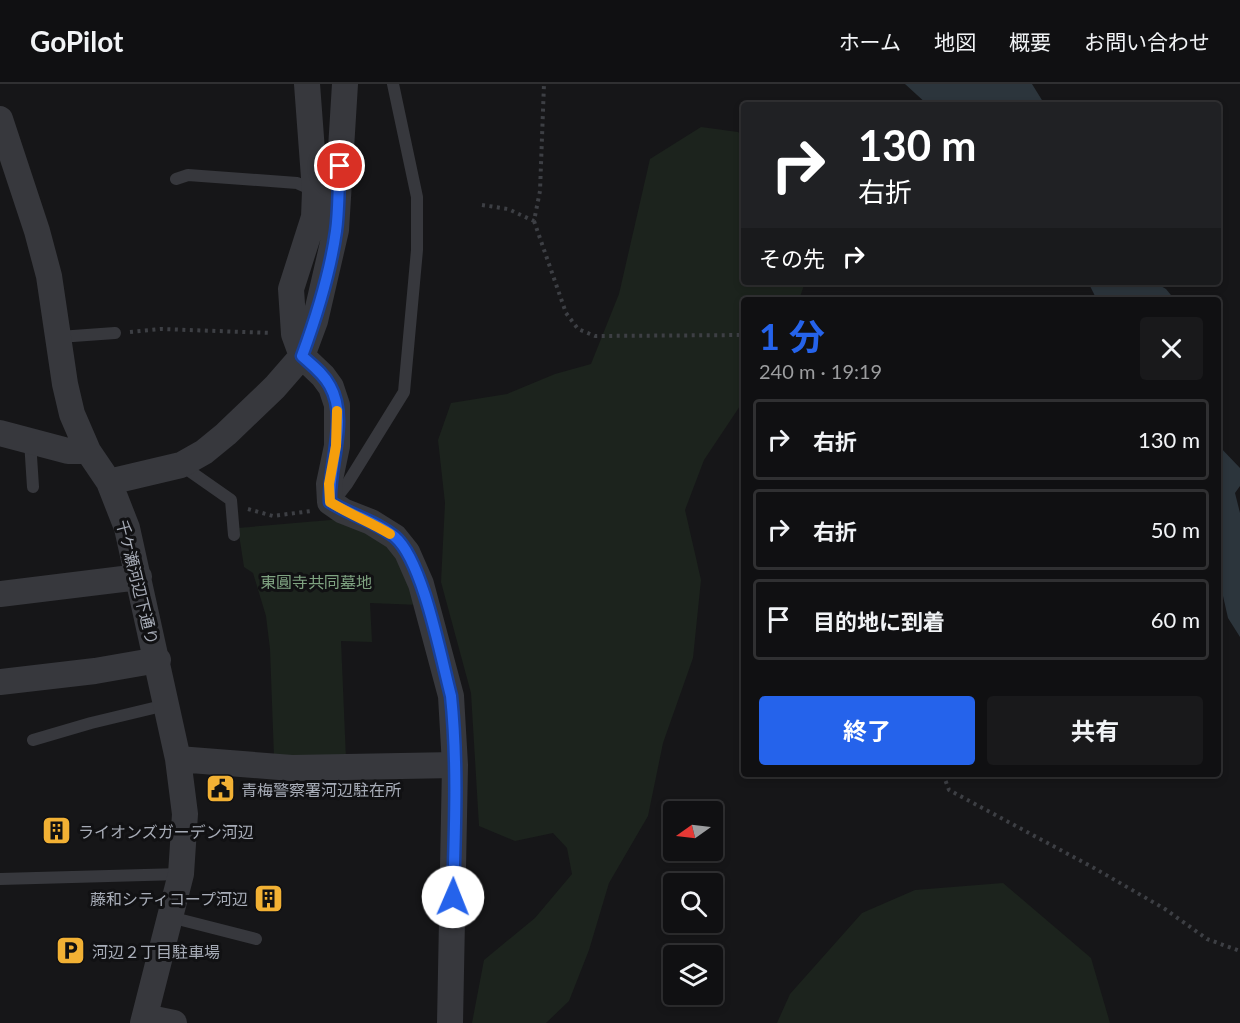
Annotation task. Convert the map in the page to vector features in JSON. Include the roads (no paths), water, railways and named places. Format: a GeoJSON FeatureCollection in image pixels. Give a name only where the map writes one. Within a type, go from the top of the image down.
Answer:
{"type":"FeatureCollection","features":[{"type":"Feature","properties":{"kind":"street"},"geometry":{"type":"LineString","coordinates":[[306,84],[315,191],[314,217],[291,289],[294,334],[302,356],[331,387],[337,405],[336,446],[329,484],[330,502],[343,511],[371,522],[395,537],[407,552],[415,567],[451,696],[455,765],[449,876],[450,1023]]}},
{"type":"Feature","properties":{"kind":"street"},"geometry":{"type":"LineString","coordinates":[[109,483],[181,465],[204,452],[275,387],[302,356],[315,321],[336,230],[345,84]]}},
{"type":"Feature","properties":{"kind":"street","name":"千ケ瀬河辺下通り"},"geometry":{"type":"LineString","coordinates":[[0,119],[37,231],[49,276],[70,404],[88,451],[109,483],[127,528],[158,660],[178,759],[185,814],[181,874],[144,1020]]}},
{"type":"Feature","properties":{"kind":"street"},"geometry":{"type":"LineString","coordinates":[[0,432],[68,452],[88,451]]}},
{"type":"Feature","properties":{"kind":"street"},"geometry":{"type":"LineString","coordinates":[[0,594],[139,577]]}},
{"type":"Feature","properties":{"kind":"street"},"geometry":{"type":"LineString","coordinates":[[0,682],[95,671],[158,660]]}},
{"type":"Feature","properties":{"kind":"street"},"geometry":{"type":"LineString","coordinates":[[178,759],[292,768],[455,765]]}},
{"type":"Feature","properties":{"kind":"street"},"geometry":{"type":"LineString","coordinates":[[144,1020],[174,1023]]}},
{"type":"Feature","properties":{"kind":"lane"},"geometry":{"type":"LineString","coordinates":[[330,502],[347,484],[404,392],[417,250],[417,197],[393,84]]}},
{"type":"Feature","properties":{"kind":"lane"},"geometry":{"type":"LineString","coordinates":[[176,178],[188,175],[297,183],[315,191]]}},
{"type":"Feature","properties":{"kind":"lane"},"geometry":{"type":"LineString","coordinates":[[59,337],[115,333]]}},
{"type":"Feature","properties":{"kind":"lane"},"geometry":{"type":"LineString","coordinates":[[30,441],[33,487]]}},
{"type":"Feature","properties":{"kind":"lane"},"geometry":{"type":"LineString","coordinates":[[181,465],[231,500],[234,535]]}},
{"type":"Feature","properties":{"kind":"lane"},"geometry":{"type":"LineString","coordinates":[[33,740],[166,705]]}},
{"type":"Feature","properties":{"kind":"lane"},"geometry":{"type":"LineString","coordinates":[[0,879],[181,874]]}},
{"type":"Feature","properties":{"kind":"lane"},"geometry":{"type":"LineString","coordinates":[[170,917],[256,939]]}},
{"type":"Feature","properties":{"kind":"place","name":"青梅警察署河辺駐在所"},"geometry":{"type":"Point","coordinates":[220,789]}},
{"type":"Feature","properties":{"kind":"place","name":"ライオンズガーデン河辺"},"geometry":{"type":"Point","coordinates":[57,831]}},
{"type":"Feature","properties":{"kind":"place","name":"藤和シティコープ河辺"},"geometry":{"type":"Point","coordinates":[269,898]}},
{"type":"Feature","properties":{"kind":"place","name":"河辺２丁目駐車場"},"geometry":{"type":"Point","coordinates":[71,951]}},
{"type":"Feature","properties":{"kind":"park label","name":"東圓寺共同墓地"},"geometry":{"type":"Point","coordinates":[316,581]}}]}
